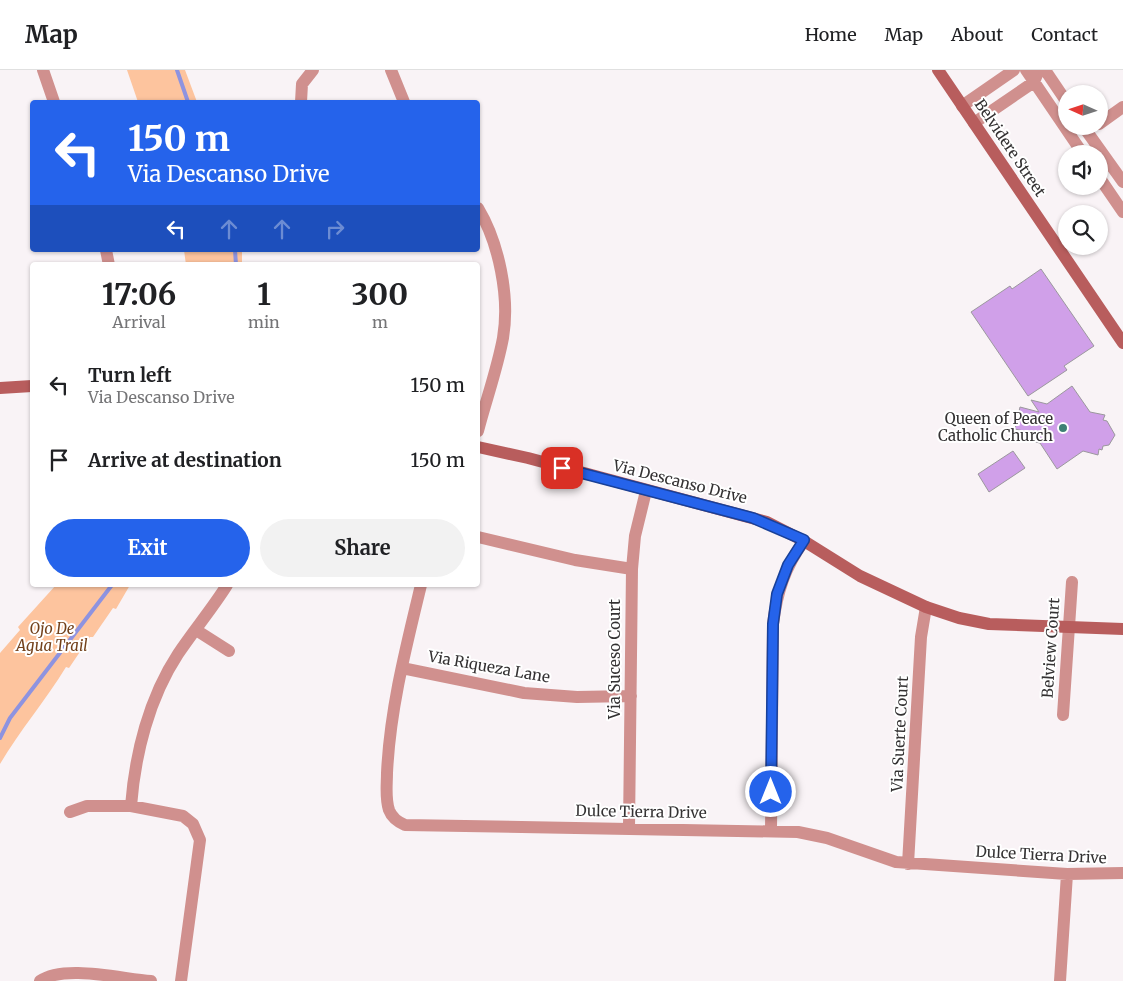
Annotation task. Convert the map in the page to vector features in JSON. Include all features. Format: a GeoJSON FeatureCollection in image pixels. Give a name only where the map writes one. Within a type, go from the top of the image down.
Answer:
{"type":"FeatureCollection","features":[{"type":"Feature","properties":{"kind":"street"},"geometry":{"type":"LineString","coordinates":[[43,70],[53,100]]}},
{"type":"Feature","properties":{"kind":"street"},"geometry":{"type":"LineString","coordinates":[[301,100],[302,84],[313,70]]}},
{"type":"Feature","properties":{"kind":"street"},"geometry":{"type":"LineString","coordinates":[[392,70],[403,100]]}},
{"type":"Feature","properties":{"kind":"street","name":"Belvidere Street"},"geometry":{"type":"LineString","coordinates":[[938,70],[1123,344]]}},
{"type":"Feature","properties":{"kind":"street"},"geometry":{"type":"LineString","coordinates":[[962,106],[1014,70]]}},
{"type":"Feature","properties":{"kind":"street"},"geometry":{"type":"LineString","coordinates":[[1026,70],[1036,76],[1077,145]]}},
{"type":"Feature","properties":{"kind":"street"},"geometry":{"type":"LineString","coordinates":[[1045,70],[1058,89]]}},
{"type":"Feature","properties":{"kind":"street"},"geometry":{"type":"LineString","coordinates":[[974,123],[1036,76]]}},
{"type":"Feature","properties":{"kind":"street"},"geometry":{"type":"LineString","coordinates":[[1108,116],[1123,107]]}},
{"type":"Feature","properties":{"kind":"street"},"geometry":{"type":"LineString","coordinates":[[1075,142],[1082,135]]}},
{"type":"Feature","properties":{"kind":"street"},"geometry":{"type":"LineString","coordinates":[[1096,135],[1123,182]]}},
{"type":"Feature","properties":{"kind":"street"},"geometry":{"type":"LineString","coordinates":[[1108,190],[1123,212]]}},
{"type":"Feature","properties":{"kind":"street"},"geometry":{"type":"LineString","coordinates":[[480,212],[499,265],[504,325],[497,363],[480,424]]}},
{"type":"Feature","properties":{"kind":"street"},"geometry":{"type":"LineString","coordinates":[[0,388],[30,386]]}},
{"type":"Feature","properties":{"kind":"street","name":"Via Descanso Drive"},"geometry":{"type":"LineString","coordinates":[[480,447],[528,458],[753,518],[804,540],[860,576],[926,607],[959,618],[989,624],[1123,629]]}},
{"type":"Feature","properties":{"kind":"street","name":"Via Suceso Court"},"geometry":{"type":"LineString","coordinates":[[629,828],[632,569],[635,536],[646,491]]}},
{"type":"Feature","properties":{"kind":"street"},"geometry":{"type":"LineString","coordinates":[[480,538],[576,560],[632,569]]}},
{"type":"Feature","properties":{"kind":"street"},"geometry":{"type":"LineString","coordinates":[[771,830],[773,624],[777,594],[782,579],[804,540]]}},
{"type":"Feature","properties":{"kind":"street","name":"Belview Court"},"geometry":{"type":"LineString","coordinates":[[1063,715],[1072,582]]}},
{"type":"Feature","properties":{"kind":"street"},"geometry":{"type":"LineString","coordinates":[[131,806],[134,775],[153,705],[177,655],[226,587]]}},
{"type":"Feature","properties":{"kind":"street","name":"Dulce Tierra Drive"},"geometry":{"type":"LineString","coordinates":[[421,587],[393,710],[386,799],[389,810],[397,821],[412,827],[771,830],[798,832],[827,838],[868,854],[908,864],[1067,874],[1123,873]]}},
{"type":"Feature","properties":{"kind":"street","name":"Via Suerte Court"},"geometry":{"type":"LineString","coordinates":[[908,864],[921,637],[926,607]]}},
{"type":"Feature","properties":{"kind":"street"},"geometry":{"type":"LineString","coordinates":[[196,630],[229,651]]}},
{"type":"Feature","properties":{"kind":"street","name":"Via Riqueza Lane"},"geometry":{"type":"LineString","coordinates":[[402,668],[524,693],[578,697],[631,696]]}},
{"type":"Feature","properties":{"kind":"street"},"geometry":{"type":"LineString","coordinates":[[70,812],[87,806],[131,806],[182,816],[193,824],[200,840],[181,981]]}},
{"type":"Feature","properties":{"kind":"street"},"geometry":{"type":"LineString","coordinates":[[1060,981],[1067,874]]}},
{"type":"Feature","properties":{"kind":"street"},"geometry":{"type":"LineString","coordinates":[[40,981],[46,977],[71,973],[151,981]]}},
{"type":"Feature","properties":{"kind":"green space"},"geometry":{"type":"Polygon","coordinates":[[[127,70],[185,70],[196,100],[137,100],[127,70]]]}},
{"type":"Feature","properties":{"kind":"green space"},"geometry":{"type":"Polygon","coordinates":[[[184,252],[242,252],[242,262],[186,262],[184,252]]]}},
{"type":"Feature","properties":{"kind":"green space","name":"Ojo De Agua Trail"},"geometry":{"type":"Polygon","coordinates":[[[54,587],[129,587],[116,609],[113,608],[69,668],[66,667],[0,764],[0,653],[20,630],[18,627],[54,587]]]}},
{"type":"Feature","properties":{"kind":"building"},"geometry":{"type":"Polygon","coordinates":[[[1041,269],[1094,346],[1064,366],[1067,370],[1028,396],[971,312],[1010,286],[1012,289],[1041,269]]]}},
{"type":"Feature","properties":{"kind":"building","name":"Queen of Peace Catholic Church"},"geometry":{"type":"Polygon","coordinates":[[[1072,386],[1090,412],[1105,415],[1103,420],[1107,421],[1115,435],[1109,445],[1103,446],[1102,450],[1099,449],[1098,455],[1083,451],[1057,469],[1040,443],[1030,441],[1032,433],[1015,429],[1020,407],[1039,412],[1031,400],[1047,404],[1072,386]]]}},
{"type":"Feature","properties":{"kind":"building"},"geometry":{"type":"Polygon","coordinates":[[[1013,451],[1025,468],[989,492],[978,474],[1013,451]]]}},
{"type":"Feature","properties":{"kind":"waterway"},"geometry":{"type":"LineString","coordinates":[[177,70],[187,100]]}},
{"type":"Feature","properties":{"kind":"waterway"},"geometry":{"type":"LineString","coordinates":[[235,252],[236,262]]}},
{"type":"Feature","properties":{"kind":"waterway"},"geometry":{"type":"LineString","coordinates":[[0,738],[10,718],[110,587]]}},
{"type":"Feature","properties":{"kind":"place","name":"Queen of Peace Catholic Church"},"geometry":{"type":"Point","coordinates":[1063,428]}},
{"type":"Feature","properties":{"kind":"route"},"geometry":{"type":"LineString","coordinates":[[562,468],[767,522],[804,540],[788,565],[782,579],[777,594],[773,624],[771,792]]}}]}
